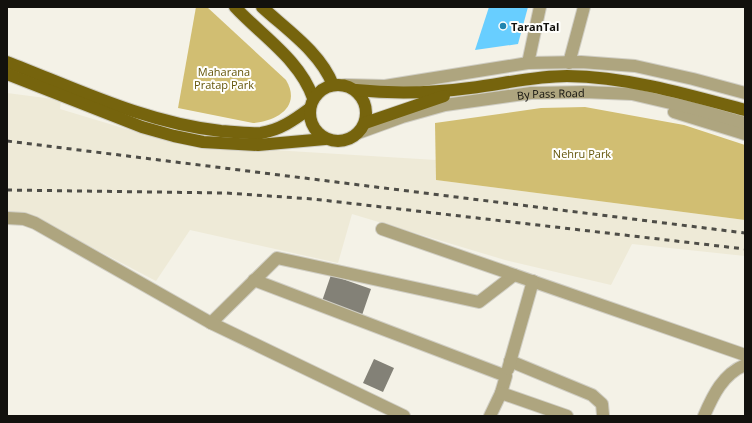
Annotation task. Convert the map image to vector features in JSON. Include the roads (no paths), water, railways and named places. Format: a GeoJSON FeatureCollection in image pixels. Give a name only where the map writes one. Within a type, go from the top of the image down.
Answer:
{"type":"FeatureCollection","features":[{"type":"Feature","properties":{"kind":"main road"},"geometry":{"type":"LineString","coordinates":[[235,7],[292,62],[309,86],[311,103],[310,121],[316,132],[325,139]]}},
{"type":"Feature","properties":{"kind":"main road"},"geometry":{"type":"LineString","coordinates":[[262,7],[311,50],[344,87],[363,100],[366,111],[361,128]]}},
{"type":"Feature","properties":{"kind":"main road"},"geometry":{"type":"LineString","coordinates":[[7,62],[145,116],[208,129],[260,133],[279,128],[294,121],[322,89],[344,87],[388,93],[419,93],[472,88],[533,78],[566,76],[596,78],[661,88],[745,110]]}},
{"type":"Feature","properties":{"kind":"main road"},"geometry":{"type":"LineString","coordinates":[[7,74],[142,127],[203,142],[258,145],[325,139],[336,142],[348,140],[361,128],[472,88]]}},
{"type":"Feature","properties":{"kind":"street"},"geometry":{"type":"LineString","coordinates":[[528,63],[540,7]]}},
{"type":"Feature","properties":{"kind":"street"},"geometry":{"type":"LineString","coordinates":[[569,63],[584,7]]}},
{"type":"Feature","properties":{"kind":"street"},"geometry":{"type":"LineString","coordinates":[[344,87],[385,86],[528,63],[569,63],[635,66],[693,79],[745,94]]}},
{"type":"Feature","properties":{"kind":"street","name":"By Pass Road"},"geometry":{"type":"LineString","coordinates":[[361,128],[445,105],[531,93],[584,92],[632,94],[692,108],[745,123]]}},
{"type":"Feature","properties":{"kind":"street"},"geometry":{"type":"LineString","coordinates":[[531,93],[631,102],[691,116],[745,134]]}},
{"type":"Feature","properties":{"kind":"street"},"geometry":{"type":"LineString","coordinates":[[7,218],[24,219],[35,223],[211,323],[404,416]]}},
{"type":"Feature","properties":{"kind":"street"},"geometry":{"type":"LineString","coordinates":[[382,229],[745,355]]}},
{"type":"Feature","properties":{"kind":"street"},"geometry":{"type":"LineString","coordinates":[[211,323],[277,258],[479,302],[514,275]]}},
{"type":"Feature","properties":{"kind":"street"},"geometry":{"type":"LineString","coordinates":[[254,280],[506,376]]}},
{"type":"Feature","properties":{"kind":"street"},"geometry":{"type":"LineString","coordinates":[[490,416],[501,393],[533,282]]}},
{"type":"Feature","properties":{"kind":"street"},"geometry":{"type":"LineString","coordinates":[[510,361],[592,395],[602,404],[603,416]]}},
{"type":"Feature","properties":{"kind":"street"},"geometry":{"type":"LineString","coordinates":[[704,416],[718,389],[737,368],[745,365]]}},
{"type":"Feature","properties":{"kind":"street"},"geometry":{"type":"LineString","coordinates":[[501,393],[567,416]]}},
{"type":"Feature","properties":{"kind":"water","name":"TaranTal"},"geometry":{"type":"Polygon","coordinates":[[[489,7],[528,7],[518,44],[475,50],[489,7]]]}},
{"type":"Feature","properties":{"kind":"railway"},"geometry":{"type":"LineString","coordinates":[[7,141],[745,233]]}},
{"type":"Feature","properties":{"kind":"railway"},"geometry":{"type":"LineString","coordinates":[[7,190],[226,193],[313,199],[745,249]]}},
{"type":"Feature","properties":{"kind":"place","name":"TaranTal"},"geometry":{"type":"Point","coordinates":[503,26]}},
{"type":"Feature","properties":{"kind":"park label","name":"Maharana Pratap Park"},"geometry":{"type":"Point","coordinates":[224,77]}},
{"type":"Feature","properties":{"kind":"park label","name":"Nehru Park"},"geometry":{"type":"Point","coordinates":[582,153]}}]}
